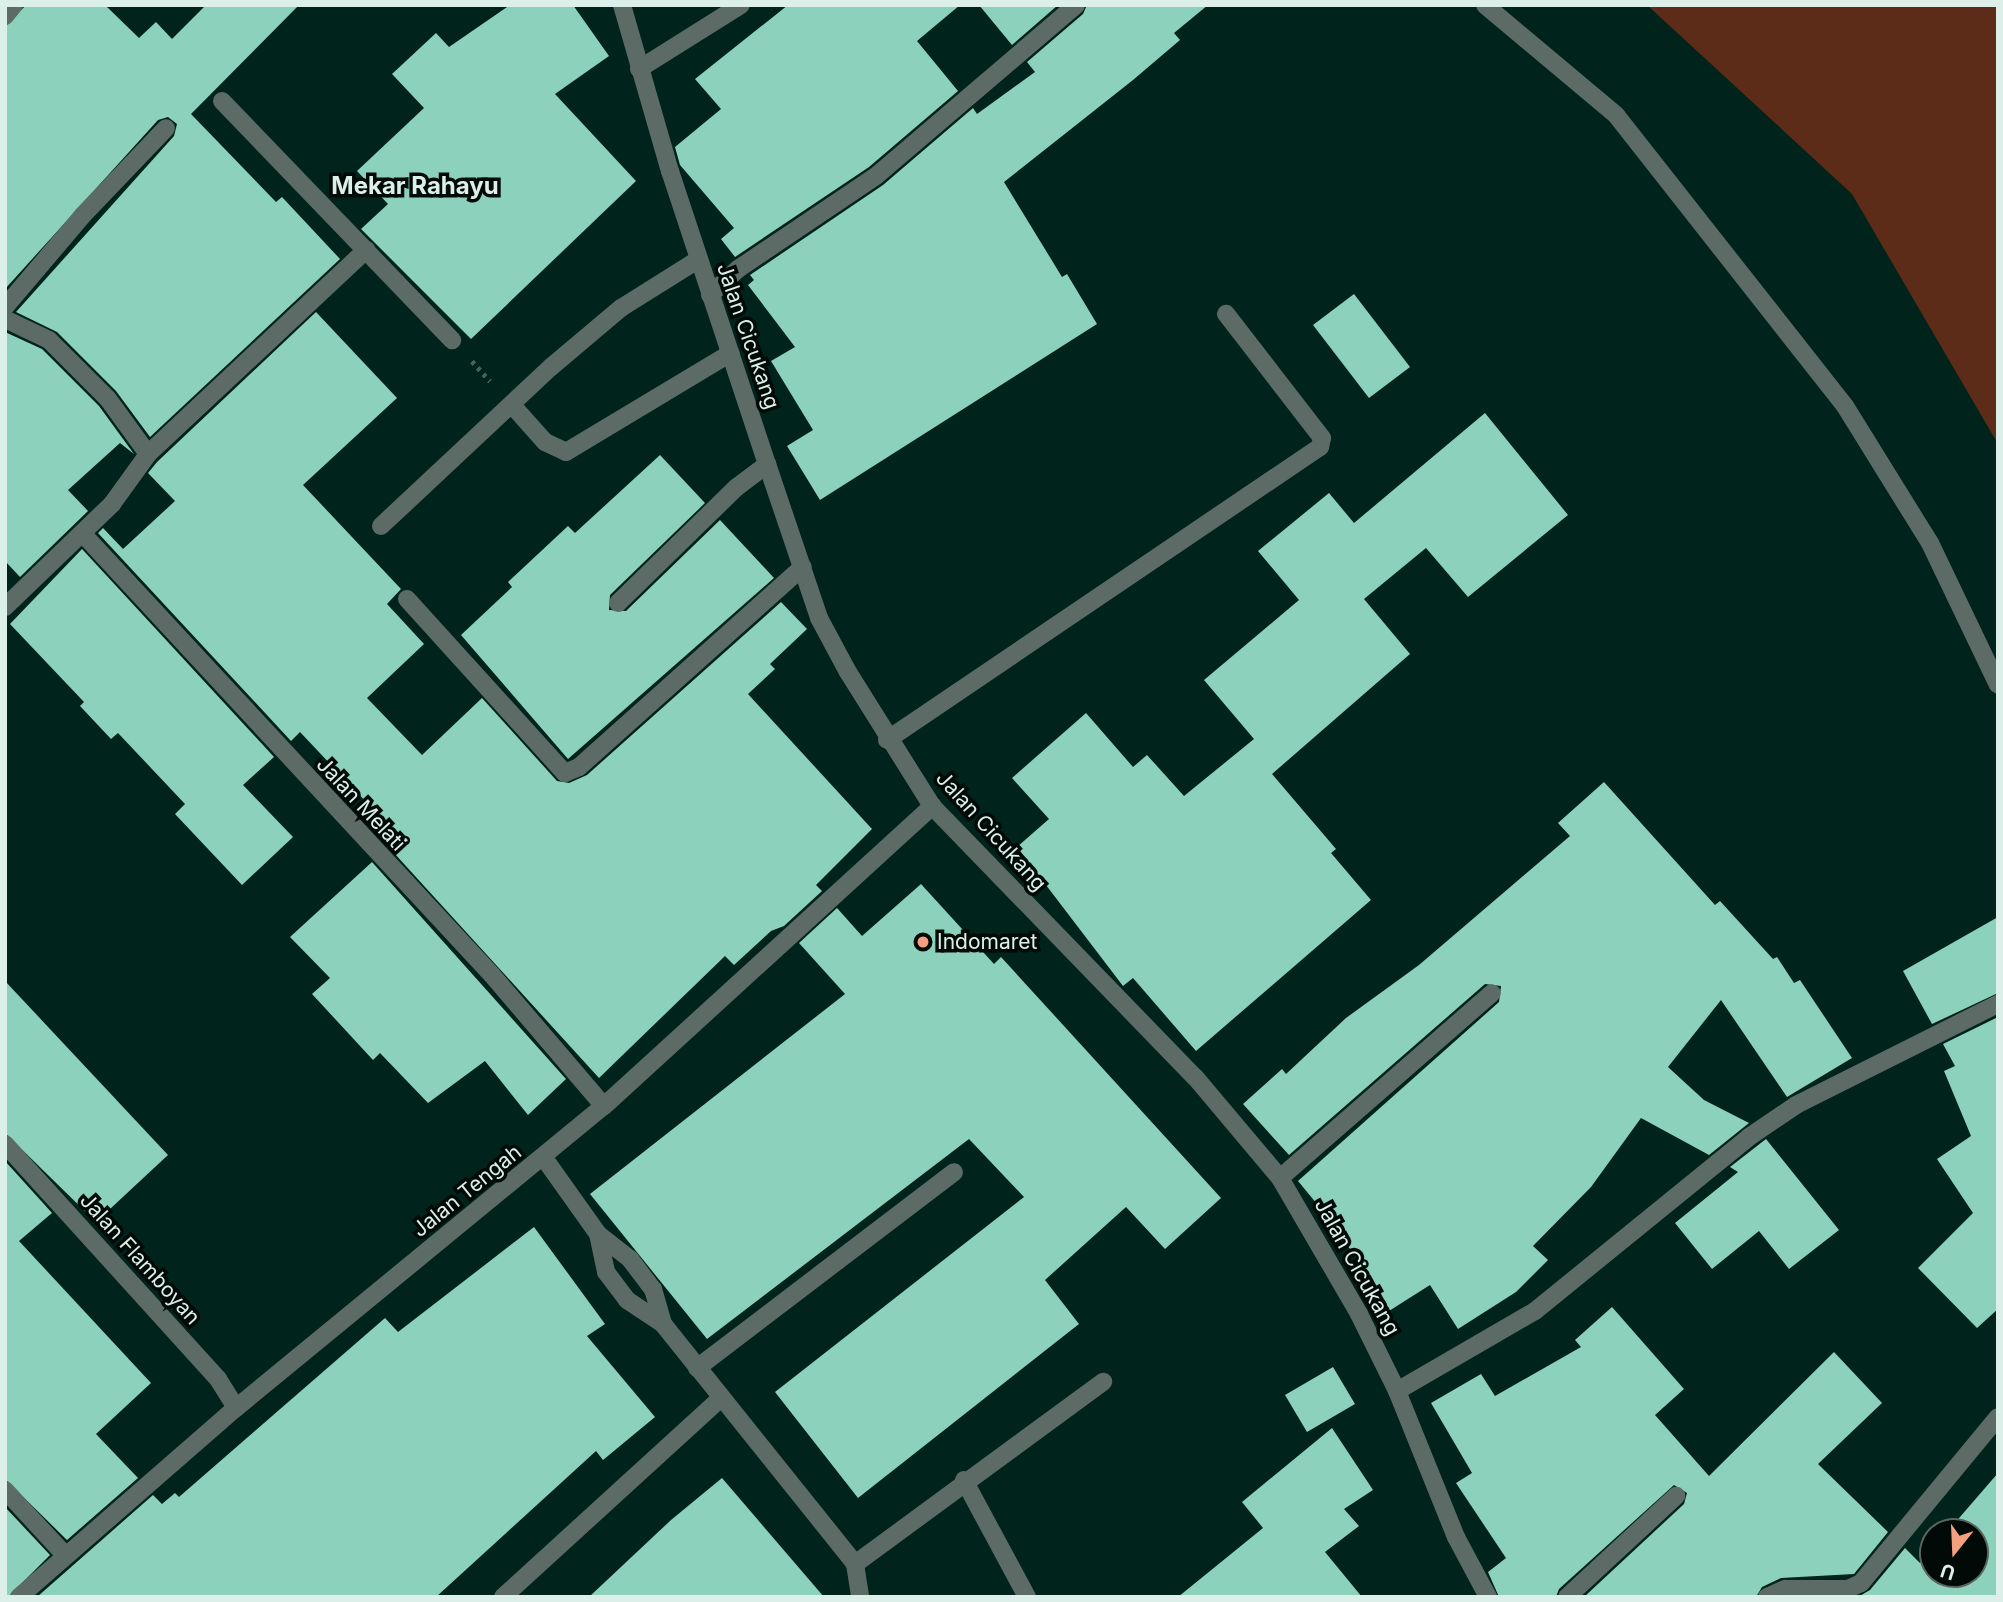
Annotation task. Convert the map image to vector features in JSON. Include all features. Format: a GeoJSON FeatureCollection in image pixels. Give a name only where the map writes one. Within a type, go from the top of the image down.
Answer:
{"type":"FeatureCollection","features":[{"type":"Feature","properties":{"kind":"street"},"geometry":{"type":"LineString","coordinates":[[5,16],[14,5]]}},
{"type":"Feature","properties":{"kind":"street","name":"Jalan Cicukang"},"geometry":{"type":"LineString","coordinates":[[622,5],[639,69],[710,295],[819,618],[887,740],[932,806],[1195,1077],[1280,1178],[1353,1302],[1397,1391],[1456,1537],[1488,1597]]}},
{"type":"Feature","properties":{"kind":"street"},"geometry":{"type":"LineString","coordinates":[[639,69],[741,5]]}},
{"type":"Feature","properties":{"kind":"street"},"geometry":{"type":"LineString","coordinates":[[710,295],[738,269],[876,176],[1076,5]]}},
{"type":"Feature","properties":{"kind":"street"},"geometry":{"type":"LineString","coordinates":[[1485,5],[1616,115],[1845,406],[1930,543],[1998,685]]}},
{"type":"Feature","properties":{"kind":"street"},"geometry":{"type":"LineString","coordinates":[[222,101],[452,340]]}},
{"type":"Feature","properties":{"kind":"street"},"geometry":{"type":"LineString","coordinates":[[5,307],[82,215],[166,128]]}},
{"type":"Feature","properties":{"kind":"street"},"geometry":{"type":"LineString","coordinates":[[5,607],[83,534],[148,454],[366,250]]}},
{"type":"Feature","properties":{"kind":"street"},"geometry":{"type":"LineString","coordinates":[[381,526],[621,307],[699,259]]}},
{"type":"Feature","properties":{"kind":"street"},"geometry":{"type":"LineString","coordinates":[[887,740],[1320,447],[1322,438],[1227,314]]}},
{"type":"Feature","properties":{"kind":"street"},"geometry":{"type":"LineString","coordinates":[[5,319],[49,340],[108,399],[148,454]]}},
{"type":"Feature","properties":{"kind":"street"},"geometry":{"type":"LineString","coordinates":[[512,405],[545,442],[566,452],[730,353]]}},
{"type":"Feature","properties":{"kind":"street"},"geometry":{"type":"LineString","coordinates":[[618,603],[737,487],[767,464]]}},
{"type":"Feature","properties":{"kind":"street","name":"Jalan Melati"},"geometry":{"type":"LineString","coordinates":[[83,534],[492,975],[604,1106]]}},
{"type":"Feature","properties":{"kind":"street"},"geometry":{"type":"LineString","coordinates":[[407,599],[565,773],[579,767],[803,567]]}},
{"type":"Feature","properties":{"kind":"street","name":"Jalan Tengah"},"geometry":{"type":"LineString","coordinates":[[19,1597],[236,1408],[544,1158],[932,806]]}},
{"type":"Feature","properties":{"kind":"street"},"geometry":{"type":"LineString","coordinates":[[1280,1178],[1492,993]]}},
{"type":"Feature","properties":{"kind":"street"},"geometry":{"type":"LineString","coordinates":[[1397,1391],[1535,1311],[1749,1137],[1796,1105],[1998,1004]]}},
{"type":"Feature","properties":{"kind":"street","name":"Jalan Flamboyan"},"geometry":{"type":"LineString","coordinates":[[5,1144],[218,1379],[236,1408]]}},
{"type":"Feature","properties":{"kind":"street"},"geometry":{"type":"LineString","coordinates":[[544,1158],[598,1234],[630,1259],[653,1289],[663,1324]]}},
{"type":"Feature","properties":{"kind":"street"},"geometry":{"type":"LineString","coordinates":[[697,1368],[954,1172]]}},
{"type":"Feature","properties":{"kind":"street"},"geometry":{"type":"LineString","coordinates":[[598,1234],[606,1272],[627,1300],[663,1324],[855,1564],[860,1597]]}},
{"type":"Feature","properties":{"kind":"street"},"geometry":{"type":"LineString","coordinates":[[855,1564],[964,1480],[1103,1382]]}},
{"type":"Feature","properties":{"kind":"street"},"geometry":{"type":"LineString","coordinates":[[503,1597],[721,1398]]}},
{"type":"Feature","properties":{"kind":"street"},"geometry":{"type":"LineString","coordinates":[[1767,1597],[1785,1590],[1848,1589],[1860,1584],[1998,1417]]}},
{"type":"Feature","properties":{"kind":"street"},"geometry":{"type":"LineString","coordinates":[[964,1480],[1027,1597]]}},
{"type":"Feature","properties":{"kind":"street"},"geometry":{"type":"LineString","coordinates":[[5,1490],[65,1555]]}},
{"type":"Feature","properties":{"kind":"street"},"geometry":{"type":"LineString","coordinates":[[1567,1597],[1676,1496]]}},
{"type":"Feature","properties":{"kind":"path"},"geometry":{"type":"LineString","coordinates":[[452,340],[512,405]]}},
{"type":"Feature","properties":{"kind":"shaded area"},"geometry":{"type":"Polygon","coordinates":[[[1647,5],[1998,5],[1998,444],[1852,194],[1647,5]]]}},
{"type":"Feature","properties":{"kind":"building"},"geometry":{"type":"Polygon","coordinates":[[[26,5],[105,5],[139,38],[156,22],[172,39],[206,5],[299,5],[191,114],[276,202],[282,197],[340,259],[150,437],[116,391],[57,332],[16,312],[174,136],[177,124],[168,117],[158,120],[5,289],[5,27],[26,5]]]}},
{"type":"Feature","properties":{"kind":"building"},"geometry":{"type":"Polygon","coordinates":[[[510,5],[573,5],[609,56],[555,94],[636,181],[471,339],[361,229],[388,204],[357,171],[424,108],[392,74],[436,33],[449,47],[510,5]]]}},
{"type":"Feature","properties":{"kind":"building"},"geometry":{"type":"Polygon","coordinates":[[[788,5],[960,5],[917,41],[958,91],[869,167],[735,257],[721,239],[734,228],[680,165],[675,147],[721,109],[695,79],[788,5]]]}},
{"type":"Feature","properties":{"kind":"building"},"geometry":{"type":"Polygon","coordinates":[[[979,5],[1058,5],[1012,45],[979,5]]]}},
{"type":"Feature","properties":{"kind":"building"},"geometry":{"type":"Polygon","coordinates":[[[1087,5],[1208,5],[1174,33],[1180,40],[1004,182],[1062,277],[1067,274],[1097,324],[820,500],[787,446],[813,430],[771,361],[795,347],[748,285],[754,280],[750,275],[883,185],[973,108],[977,114],[1035,72],[1027,62],[1083,14],[1087,5]]]}},
{"type":"Feature","properties":{"kind":"building"},"geometry":{"type":"Polygon","coordinates":[[[1354,294],[1410,367],[1369,398],[1313,325],[1354,294]]]}},
{"type":"Feature","properties":{"kind":"building"},"geometry":{"type":"Polygon","coordinates":[[[316,312],[397,398],[303,485],[401,589],[387,604],[424,644],[367,698],[422,755],[482,698],[557,781],[569,783],[587,775],[781,602],[807,629],[770,664],[775,669],[748,694],[872,829],[816,885],[822,891],[784,926],[771,931],[734,965],[725,956],[599,1078],[374,831],[385,822],[300,732],[291,741],[98,533],[103,528],[123,549],[175,501],[148,473],[316,312]]]}},
{"type":"Feature","properties":{"kind":"building"},"geometry":{"type":"Polygon","coordinates":[[[5,332],[42,349],[99,406],[134,454],[120,443],[68,490],[88,511],[20,577],[5,561],[5,332]]]}},
{"type":"Feature","properties":{"kind":"building"},"geometry":{"type":"Polygon","coordinates":[[[1485,413],[1568,515],[1468,597],[1426,548],[1364,599],[1410,654],[1272,774],[1336,849],[1331,853],[1371,900],[1196,1051],[1133,978],[1123,986],[1017,847],[1049,819],[1012,778],[1086,713],[1133,767],[1147,755],[1184,796],[1254,739],[1204,680],[1299,600],[1258,551],[1329,493],[1354,523],[1485,413]]]}},
{"type":"Feature","properties":{"kind":"building"},"geometry":{"type":"Polygon","coordinates":[[[660,455],[705,503],[610,595],[609,610],[626,611],[720,520],[774,578],[568,759],[461,635],[512,587],[508,582],[568,526],[575,533],[660,455]]]}},
{"type":"Feature","properties":{"kind":"building"},"geometry":{"type":"Polygon","coordinates":[[[82,549],[274,757],[243,785],[293,837],[242,885],[175,814],[185,804],[118,733],[111,739],[80,706],[84,702],[10,624],[82,549]]]}},
{"type":"Feature","properties":{"kind":"building"},"geometry":{"type":"Polygon","coordinates":[[[1604,782],[1715,905],[1720,901],[1773,959],[1777,957],[1794,983],[1800,980],[1852,1058],[1787,1097],[1721,1000],[1668,1067],[1704,1100],[1749,1123],[1709,1155],[1641,1118],[1591,1187],[1533,1246],[1548,1260],[1516,1292],[1458,1329],[1430,1285],[1389,1311],[1336,1227],[1298,1181],[1499,1002],[1501,986],[1485,984],[1289,1155],[1243,1104],[1282,1069],[1286,1074],[1346,1018],[1419,965],[1570,836],[1558,823],[1604,782]]]}},
{"type":"Feature","properties":{"kind":"building"},"geometry":{"type":"Polygon","coordinates":[[[372,862],[566,1079],[528,1115],[485,1061],[428,1103],[380,1053],[373,1060],[312,994],[330,978],[290,937],[372,862]]]}},
{"type":"Feature","properties":{"kind":"building"},"geometry":{"type":"Polygon","coordinates":[[[921,884],[994,964],[1001,957],[1221,1198],[1165,1249],[1126,1207],[1045,1280],[1079,1324],[858,1498],[775,1392],[1024,1197],[969,1139],[707,1339],[590,1194],[845,994],[799,943],[837,908],[862,936],[921,884]]]}},
{"type":"Feature","properties":{"kind":"building"},"geometry":{"type":"Polygon","coordinates":[[[1998,917],[1998,993],[1932,1024],[1903,971],[1998,917]]]}},
{"type":"Feature","properties":{"kind":"building"},"geometry":{"type":"Polygon","coordinates":[[[5,981],[168,1155],[96,1222],[5,1133],[5,981]]]}},
{"type":"Feature","properties":{"kind":"building"},"geometry":{"type":"Polygon","coordinates":[[[1998,1017],[1998,1309],[1977,1328],[1918,1268],[1973,1213],[1937,1159],[1971,1136],[1944,1071],[1955,1066],[1943,1044],[1998,1017]]]}},
{"type":"Feature","properties":{"kind":"building"},"geometry":{"type":"Polygon","coordinates":[[[1766,1139],[1839,1230],[1789,1269],[1759,1231],[1712,1269],[1675,1223],[1738,1172],[1730,1167],[1766,1139]]]}},
{"type":"Feature","properties":{"kind":"building"},"geometry":{"type":"Polygon","coordinates":[[[5,1161],[52,1213],[19,1241],[151,1383],[96,1434],[138,1478],[67,1540],[5,1479],[5,1161]]]}},
{"type":"Feature","properties":{"kind":"building"},"geometry":{"type":"Polygon","coordinates":[[[534,1227],[605,1324],[587,1336],[655,1417],[603,1460],[596,1451],[436,1597],[37,1597],[153,1495],[162,1504],[175,1493],[179,1497],[385,1318],[398,1332],[534,1227]]]}},
{"type":"Feature","properties":{"kind":"building"},"geometry":{"type":"Polygon","coordinates":[[[1612,1307],[1684,1389],[1655,1415],[1709,1476],[1834,1352],[1882,1403],[1818,1464],[1888,1532],[1854,1574],[1781,1578],[1762,1587],[1756,1597],[1584,1597],[1684,1504],[1687,1493],[1674,1485],[1559,1589],[1556,1597],[1499,1597],[1488,1572],[1506,1558],[1456,1483],[1472,1473],[1431,1403],[1481,1374],[1495,1396],[1581,1347],[1575,1340],[1612,1307]]]}},
{"type":"Feature","properties":{"kind":"building"},"geometry":{"type":"Polygon","coordinates":[[[1333,1367],[1355,1404],[1307,1432],[1285,1395],[1333,1367]]]}},
{"type":"Feature","properties":{"kind":"building"},"geometry":{"type":"Polygon","coordinates":[[[1332,1428],[1373,1490],[1344,1509],[1359,1526],[1325,1552],[1362,1597],[1178,1597],[1263,1528],[1242,1502],[1332,1428]]]}},
{"type":"Feature","properties":{"kind":"building"},"geometry":{"type":"Polygon","coordinates":[[[1998,1473],[1998,1597],[1858,1597],[1870,1590],[1905,1548],[1919,1562],[1919,1588],[1989,1588],[1989,1518],[1959,1518],[1998,1473]]]}},
{"type":"Feature","properties":{"kind":"building"},"geometry":{"type":"Polygon","coordinates":[[[722,1478],[824,1597],[589,1597],[671,1520],[722,1478]]]}},
{"type":"Feature","properties":{"kind":"building"},"geometry":{"type":"Polygon","coordinates":[[[5,1507],[50,1555],[8,1597],[5,1597],[5,1507]]]}},
{"type":"Feature","properties":{"kind":"place","name":"Indomaret"},"geometry":{"type":"Point","coordinates":[923,942]}},
{"type":"Feature","properties":{"kind":"district","name":"Mekar Rahayu"},"geometry":{"type":"Point","coordinates":[415,186]}}]}
